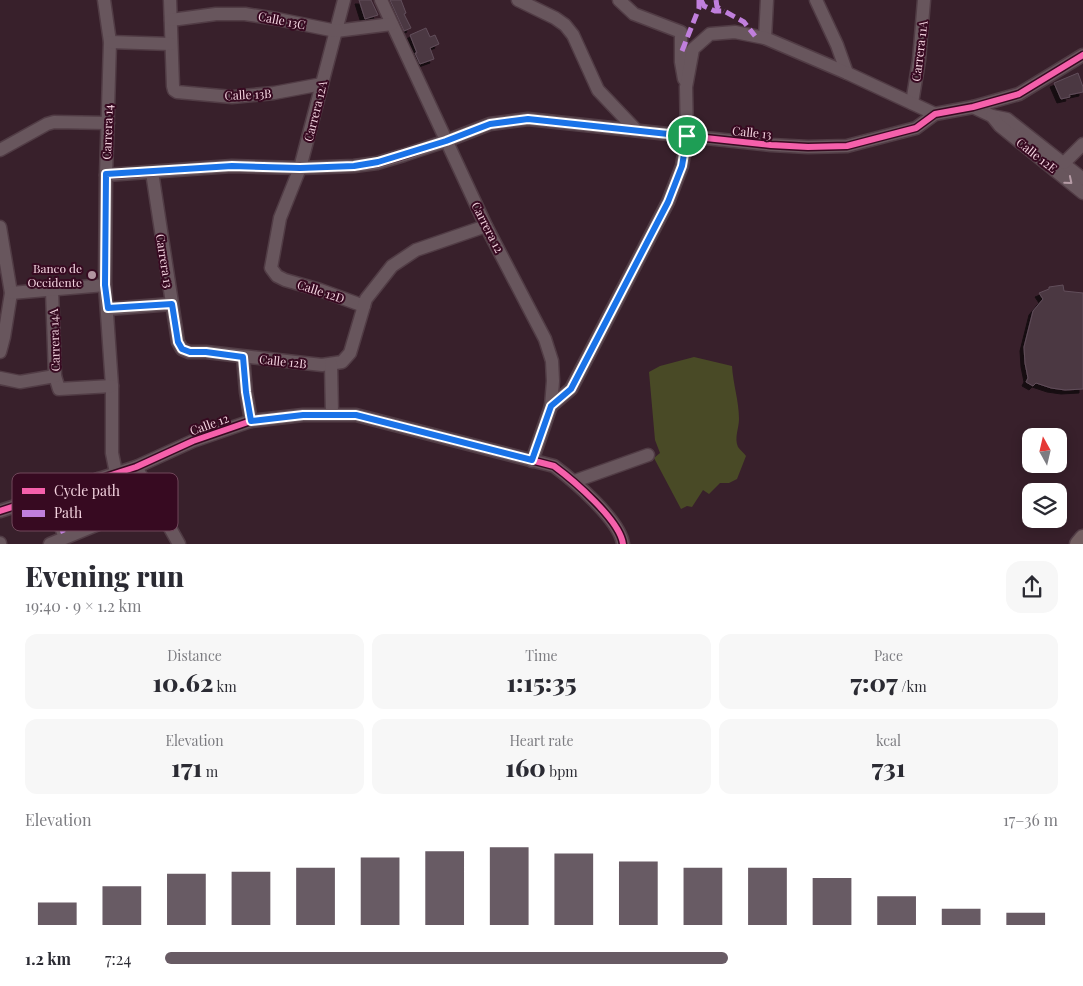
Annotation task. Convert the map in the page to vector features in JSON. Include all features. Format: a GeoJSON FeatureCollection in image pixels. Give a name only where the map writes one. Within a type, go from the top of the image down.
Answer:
{"type":"FeatureCollection","features":[{"type":"Feature","properties":{"kind":"main road"},"geometry":{"type":"LineString","coordinates":[[1078,544],[1083,538]]}},
{"type":"Feature","properties":{"kind":"street","name":"Carrera 14"},"geometry":{"type":"LineString","coordinates":[[104,0],[110,42],[105,285],[112,386],[112,453],[116,473]]}},
{"type":"Feature","properties":{"kind":"street"},"geometry":{"type":"LineString","coordinates":[[110,42],[172,44],[170,0]]}},
{"type":"Feature","properties":{"kind":"street","name":"Carrera 12A"},"geometry":{"type":"LineString","coordinates":[[277,276],[271,268],[280,218],[300,168],[344,0]]}},
{"type":"Feature","properties":{"kind":"street","name":"Carrera 12"},"geometry":{"type":"LineString","coordinates":[[381,0],[486,226],[545,339],[552,361],[551,406],[532,460]]}},
{"type":"Feature","properties":{"kind":"street"},"geometry":{"type":"LineString","coordinates":[[518,0],[565,25],[573,35],[598,90],[636,130]]}},
{"type":"Feature","properties":{"kind":"street"},"geometry":{"type":"LineString","coordinates":[[551,406],[571,389],[668,202],[682,166],[687,136],[686,87],[681,62],[681,32],[634,14],[619,0]]}},
{"type":"Feature","properties":{"kind":"street"},"geometry":{"type":"LineString","coordinates":[[764,38],[767,0]]}},
{"type":"Feature","properties":{"kind":"street"},"geometry":{"type":"LineString","coordinates":[[816,0],[837,45],[847,73]]}},
{"type":"Feature","properties":{"kind":"street","name":"Carrera 11A"},"geometry":{"type":"LineString","coordinates":[[912,103],[919,60],[924,0]]}},
{"type":"Feature","properties":{"kind":"street","name":"Calle 13C"},"geometry":{"type":"LineString","coordinates":[[171,20],[216,14],[245,14],[277,18],[336,31],[392,24]]}},
{"type":"Feature","properties":{"kind":"street"},"geometry":{"type":"LineString","coordinates":[[686,87],[693,49],[710,34],[735,32],[764,38],[847,73],[869,85],[935,114]]}},
{"type":"Feature","properties":{"kind":"street","name":"Calle 13B"},"geometry":{"type":"LineString","coordinates":[[172,44],[173,86],[177,92],[232,97],[274,93],[322,84]]}},
{"type":"Feature","properties":{"kind":"street","name":"Calle 13"},"geometry":{"type":"LineString","coordinates":[[106,174],[232,166],[300,168],[354,166],[378,162],[446,141],[490,124],[528,119],[771,145],[808,147],[847,146],[916,128],[935,114],[973,107],[1019,94],[1083,54]]}},
{"type":"Feature","properties":{"kind":"street","name":"Calle 12E"},"geometry":{"type":"LineString","coordinates":[[973,107],[992,116],[1007,119],[1083,179]]}},
{"type":"Feature","properties":{"kind":"street","name":"Calle 12E"},"geometry":{"type":"LineString","coordinates":[[992,116],[1000,126],[1083,193]]}},
{"type":"Feature","properties":{"kind":"street"},"geometry":{"type":"LineString","coordinates":[[0,150],[54,122],[108,123]]}},
{"type":"Feature","properties":{"kind":"street"},"geometry":{"type":"LineString","coordinates":[[1064,164],[1083,144]]}},
{"type":"Feature","properties":{"kind":"street","name":"Carrera 13"},"geometry":{"type":"LineString","coordinates":[[152,172],[178,342],[182,349]]}},
{"type":"Feature","properties":{"kind":"street"},"geometry":{"type":"LineString","coordinates":[[332,414],[331,364],[342,362],[350,353],[366,299],[392,266],[416,250],[486,226]]}},
{"type":"Feature","properties":{"kind":"street"},"geometry":{"type":"LineString","coordinates":[[0,227],[4,264],[11,293],[0,352]]}},
{"type":"Feature","properties":{"kind":"street","name":"Calle 12D"},"geometry":{"type":"LineString","coordinates":[[277,276],[364,306]]}},
{"type":"Feature","properties":{"kind":"street"},"geometry":{"type":"LineString","coordinates":[[11,293],[105,285]]}},
{"type":"Feature","properties":{"kind":"street","name":"Carrera 14A"},"geometry":{"type":"LineString","coordinates":[[52,290],[55,376],[59,389],[112,386]]}},
{"type":"Feature","properties":{"kind":"street"},"geometry":{"type":"LineString","coordinates":[[108,308],[172,304]]}},
{"type":"Feature","properties":{"kind":"street","name":"Calle 12B"},"geometry":{"type":"LineString","coordinates":[[182,349],[190,352],[206,352],[322,365],[331,364]]}},
{"type":"Feature","properties":{"kind":"street"},"geometry":{"type":"LineString","coordinates":[[243,357],[251,421]]}},
{"type":"Feature","properties":{"kind":"street"},"geometry":{"type":"LineString","coordinates":[[0,378],[20,382],[55,376]]}},
{"type":"Feature","properties":{"kind":"street","name":"Calle 12"},"geometry":{"type":"LineString","coordinates":[[116,473],[136,467],[193,441],[251,421],[332,414],[356,415],[554,466],[574,481]]}},
{"type":"Feature","properties":{"kind":"street"},"geometry":{"type":"LineString","coordinates":[[622,544],[618,528],[574,481],[648,455]]}},
{"type":"Feature","properties":{"kind":"street"},"geometry":{"type":"LineString","coordinates":[[136,467],[139,473]]}},
{"type":"Feature","properties":{"kind":"street","name":"Calle 12"},"geometry":{"type":"LineString","coordinates":[[0,511],[12,507]]}},
{"type":"Feature","properties":{"kind":"street"},"geometry":{"type":"LineString","coordinates":[[63,531],[65,537]]}},
{"type":"Feature","properties":{"kind":"street"},"geometry":{"type":"LineString","coordinates":[[50,544],[80,531]]}},
{"type":"Feature","properties":{"kind":"street"},"geometry":{"type":"LineString","coordinates":[[172,531],[179,544]]}},
{"type":"Feature","properties":{"kind":"green space"},"geometry":{"type":"Polygon","coordinates":[[[694,357],[732,366],[739,412],[737,444],[746,456],[737,479],[729,483],[720,483],[709,494],[703,490],[692,507],[687,506],[681,509],[654,458],[660,453],[655,440],[649,372],[660,366],[694,357]]]}},
{"type":"Feature","properties":{"kind":"building"},"geometry":{"type":"Polygon","coordinates":[[[359,0],[371,0],[378,15],[365,19],[359,0]]]}},
{"type":"Feature","properties":{"kind":"building"},"geometry":{"type":"Polygon","coordinates":[[[390,0],[401,0],[406,13],[404,14],[411,28],[404,31],[390,0]]]}},
{"type":"Feature","properties":{"kind":"building"},"geometry":{"type":"Polygon","coordinates":[[[426,28],[430,37],[435,35],[439,44],[430,48],[434,59],[420,64],[410,35],[426,28]]]}},
{"type":"Feature","properties":{"kind":"building"},"geometry":{"type":"Polygon","coordinates":[[[1078,73],[1083,92],[1061,99],[1054,83],[1078,73]]]}},
{"type":"Feature","properties":{"kind":"building"},"geometry":{"type":"Polygon","coordinates":[[[1063,285],[1064,291],[1083,293],[1083,389],[1065,390],[1036,383],[1033,386],[1026,382],[1028,378],[1024,347],[1033,311],[1043,299],[1039,293],[1049,289],[1049,287],[1063,285]]]}},
{"type":"Feature","properties":{"kind":"marked path"},"geometry":{"type":"LineString","coordinates":[[682,51],[699,8],[699,0]]}},
{"type":"Feature","properties":{"kind":"marked path"},"geometry":{"type":"LineString","coordinates":[[701,0],[704,6],[715,11],[724,11],[744,22],[755,36]]}},
{"type":"Feature","properties":{"kind":"marked path"},"geometry":{"type":"LineString","coordinates":[[716,0],[717,7],[724,11]]}},
{"type":"Feature","properties":{"kind":"marked path"},"geometry":{"type":"LineString","coordinates":[[63,531],[65,537]]}},
{"type":"Feature","properties":{"kind":"cycle path"},"geometry":{"type":"LineString","coordinates":[[106,175],[232,166],[300,168],[354,166],[377,163],[446,141],[490,124],[528,119],[771,145],[808,147],[847,146],[916,128],[935,114],[973,107],[1019,94],[1083,55]]}},
{"type":"Feature","properties":{"kind":"cycle path"},"geometry":{"type":"LineString","coordinates":[[117,473],[136,467],[193,441],[251,421],[303,415],[356,415],[554,466],[605,512],[620,534],[623,544]]}},
{"type":"Feature","properties":{"kind":"cycle path"},"geometry":{"type":"LineString","coordinates":[[0,511],[12,507]]}},
{"type":"Feature","properties":{"kind":"place","name":"Banco de Occidente"},"geometry":{"type":"Point","coordinates":[92,275]}},
{"type":"Feature","properties":{"kind":"route"},"geometry":{"type":"LineString","coordinates":[[528,119],[687,136],[682,166],[668,202],[571,389],[551,406],[532,460],[356,415],[303,415],[251,421],[243,357],[206,352],[190,352],[182,349],[178,342],[172,304],[108,308],[105,285],[106,174],[232,166],[300,168],[354,166],[378,162],[446,141],[490,124],[512,120],[528,119]]}}]}
